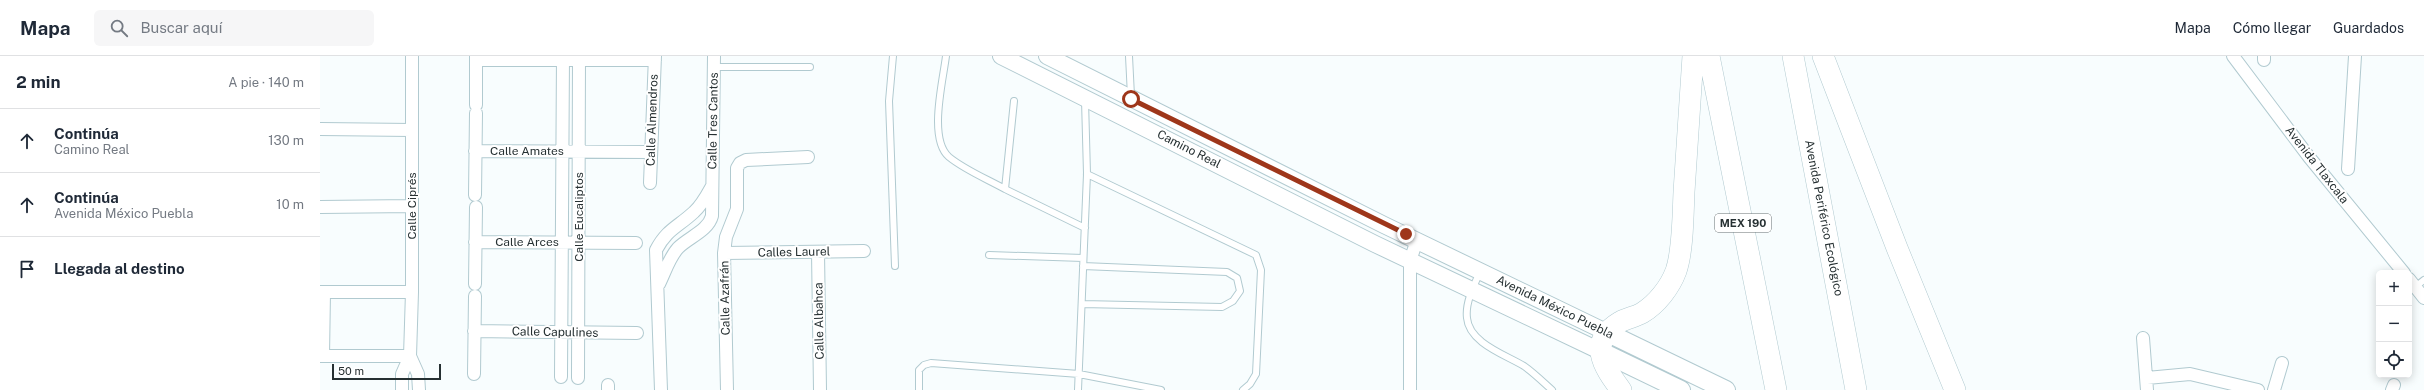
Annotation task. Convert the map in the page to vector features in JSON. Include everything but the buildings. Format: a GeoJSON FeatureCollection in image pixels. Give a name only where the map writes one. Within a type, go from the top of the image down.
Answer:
{"type":"FeatureCollection","features":[{"type":"Feature","properties":{"kind":"highway"},"geometry":{"type":"LineString","coordinates":[[1621,390],[1606,370],[1603,341],[1621,322],[1642,313],[1657,300],[1669,287],[1676,270],[1682,225],[1693,56]]}},
{"type":"Feature","properties":{"kind":"highway","name":"MEX 190"},"geometry":{"type":"LineString","coordinates":[[1710,56],[1776,390]]}},
{"type":"Feature","properties":{"kind":"highway","name":"Avenida Periférico Ecológico"},"geometry":{"type":"LineString","coordinates":[[1793,56],[1855,385]]}},
{"type":"Feature","properties":{"kind":"highway"},"geometry":{"type":"LineString","coordinates":[[1823,56],[1897,248],[1955,390]]}},
{"type":"Feature","properties":{"kind":"main road","name":"Avenida México Puebla"},"geometry":{"type":"LineString","coordinates":[[1603,341],[1682,390]]}},
{"type":"Feature","properties":{"kind":"main road","name":"Avenida México Puebla"},"geometry":{"type":"LineString","coordinates":[[1603,341],[1726,390]]}},
{"type":"Feature","properties":{"kind":"street","name":"Calle Ciprés"},"geometry":{"type":"LineString","coordinates":[[402,390],[402,374],[410,356],[412,292],[412,56]]}},
{"type":"Feature","properties":{"kind":"street","name":"Camino Real"},"geometry":{"type":"LineString","coordinates":[[1001,56],[1376,244]]}},
{"type":"Feature","properties":{"kind":"street","name":"Camino Real"},"geometry":{"type":"LineString","coordinates":[[1047,56],[1070,62],[1131,99],[1384,225]]}},
{"type":"Feature","properties":{"kind":"street","name":"Avenida Tlaxcala"},"geometry":{"type":"LineString","coordinates":[[2233,56],[2309,157],[2402,270]]}},
{"type":"Feature","properties":{"kind":"street"},"geometry":{"type":"LineString","coordinates":[[2348,169],[2355,56]]}},
{"type":"Feature","properties":{"kind":"street"},"geometry":{"type":"LineString","coordinates":[[474,374],[476,58],[655,58]]}},
{"type":"Feature","properties":{"kind":"street","name":"Calle Eucaliptos"},"geometry":{"type":"LineString","coordinates":[[561,377],[563,58]]}},
{"type":"Feature","properties":{"kind":"street","name":"Calle Eucaliptos"},"geometry":{"type":"LineString","coordinates":[[578,378],[579,58]]}},
{"type":"Feature","properties":{"kind":"street","name":"Calle Almendros"},"geometry":{"type":"LineString","coordinates":[[650,183],[655,58]]}},
{"type":"Feature","properties":{"kind":"street","name":"Calle Tres Cantos"},"geometry":{"type":"LineString","coordinates":[[659,284],[670,259],[678,248],[711,221],[714,62]]}},
{"type":"Feature","properties":{"kind":"street"},"geometry":{"type":"LineString","coordinates":[[320,129],[412,130]]}},
{"type":"Feature","properties":{"kind":"street","name":"Calle Amates"},"geometry":{"type":"LineString","coordinates":[[475,151],[651,152]]}},
{"type":"Feature","properties":{"kind":"street","name":"Calle Azafrán"},"geometry":{"type":"LineString","coordinates":[[727,390],[724,253],[726,237],[737,208],[737,168],[740,163],[746,160],[808,157]]}},
{"type":"Feature","properties":{"kind":"street","name":"Calle Tres Cantos"},"geometry":{"type":"LineString","coordinates":[[661,390],[659,284],[656,250],[662,238],[671,228],[694,213],[712,186]]}},
{"type":"Feature","properties":{"kind":"street"},"geometry":{"type":"LineString","coordinates":[[320,207],[412,206]]}},
{"type":"Feature","properties":{"kind":"street","name":"Avenida México Puebla"},"geometry":{"type":"LineString","coordinates":[[1384,225],[1480,272],[1603,341]]}},
{"type":"Feature","properties":{"kind":"street"},"geometry":{"type":"LineString","coordinates":[[1410,390],[1410,260],[1417,240]]}},
{"type":"Feature","properties":{"kind":"street","name":"Calle Arces"},"geometry":{"type":"LineString","coordinates":[[475,242],[636,242]]}},
{"type":"Feature","properties":{"kind":"street","name":"Avenida México Puebla"},"geometry":{"type":"LineString","coordinates":[[1376,244],[1471,290],[1603,341]]}},
{"type":"Feature","properties":{"kind":"street","name":"Calles Laurel"},"geometry":{"type":"LineString","coordinates":[[724,253],[864,251]]}},
{"type":"Feature","properties":{"kind":"street","name":"Calle Albahca"},"geometry":{"type":"LineString","coordinates":[[818,252],[820,390]]}},
{"type":"Feature","properties":{"kind":"street"},"geometry":{"type":"LineString","coordinates":[[2416,282],[2424,298]]}},
{"type":"Feature","properties":{"kind":"street"},"geometry":{"type":"LineString","coordinates":[[410,356],[322,356],[322,292],[412,292]]}},
{"type":"Feature","properties":{"kind":"street","name":"Calle Capulines"},"geometry":{"type":"LineString","coordinates":[[474,331],[637,333]]}},
{"type":"Feature","properties":{"kind":"street"},"geometry":{"type":"LineString","coordinates":[[2143,338],[2147,390]]}},
{"type":"Feature","properties":{"kind":"street","name":"Calle Ciprés"},"geometry":{"type":"LineString","coordinates":[[410,356],[418,374],[419,390]]}},
{"type":"Feature","properties":{"kind":"street"},"geometry":{"type":"LineString","coordinates":[[2274,390],[2282,364]]}},
{"type":"Feature","properties":{"kind":"street"},"geometry":{"type":"LineString","coordinates":[[2147,378],[2190,374],[2258,390]]}},
{"type":"Feature","properties":{"kind":"lane"},"geometry":{"type":"LineString","coordinates":[[893,56],[889,101],[894,266]]}},
{"type":"Feature","properties":{"kind":"lane"},"geometry":{"type":"LineString","coordinates":[[946,56],[937,128],[940,143],[949,156],[1005,189],[1085,228]]}},
{"type":"Feature","properties":{"kind":"lane"},"geometry":{"type":"LineString","coordinates":[[1129,56],[1131,99]]}},
{"type":"Feature","properties":{"kind":"lane"},"geometry":{"type":"LineString","coordinates":[[714,62],[810,67]]}},
{"type":"Feature","properties":{"kind":"lane"},"geometry":{"type":"LineString","coordinates":[[1078,390],[1087,174],[1085,97]]}},
{"type":"Feature","properties":{"kind":"lane"},"geometry":{"type":"LineString","coordinates":[[1005,189],[1014,101]]}},
{"type":"Feature","properties":{"kind":"lane"},"geometry":{"type":"LineString","coordinates":[[1087,174],[1256,255],[1261,270],[1256,374],[1250,384],[1243,390]]}},
{"type":"Feature","properties":{"kind":"lane"},"geometry":{"type":"LineString","coordinates":[[990,255],[1083,258]]}},
{"type":"Feature","properties":{"kind":"lane"},"geometry":{"type":"LineString","coordinates":[[1082,304],[1222,307],[1233,301],[1240,291],[1237,278],[1227,272],[1083,266]]}},
{"type":"Feature","properties":{"kind":"lane"},"geometry":{"type":"LineString","coordinates":[[1480,272],[1471,290],[1467,318],[1471,331],[1480,340],[1525,367],[1552,390]]}},
{"type":"Feature","properties":{"kind":"lane"},"geometry":{"type":"LineString","coordinates":[[919,390],[919,370],[924,365],[931,363],[1079,374],[1161,390]]}},
{"type":"Feature","properties":{"kind":"route"},"geometry":{"type":"LineString","coordinates":[[1131,99],[1384,225],[1406,234]]}}]}
